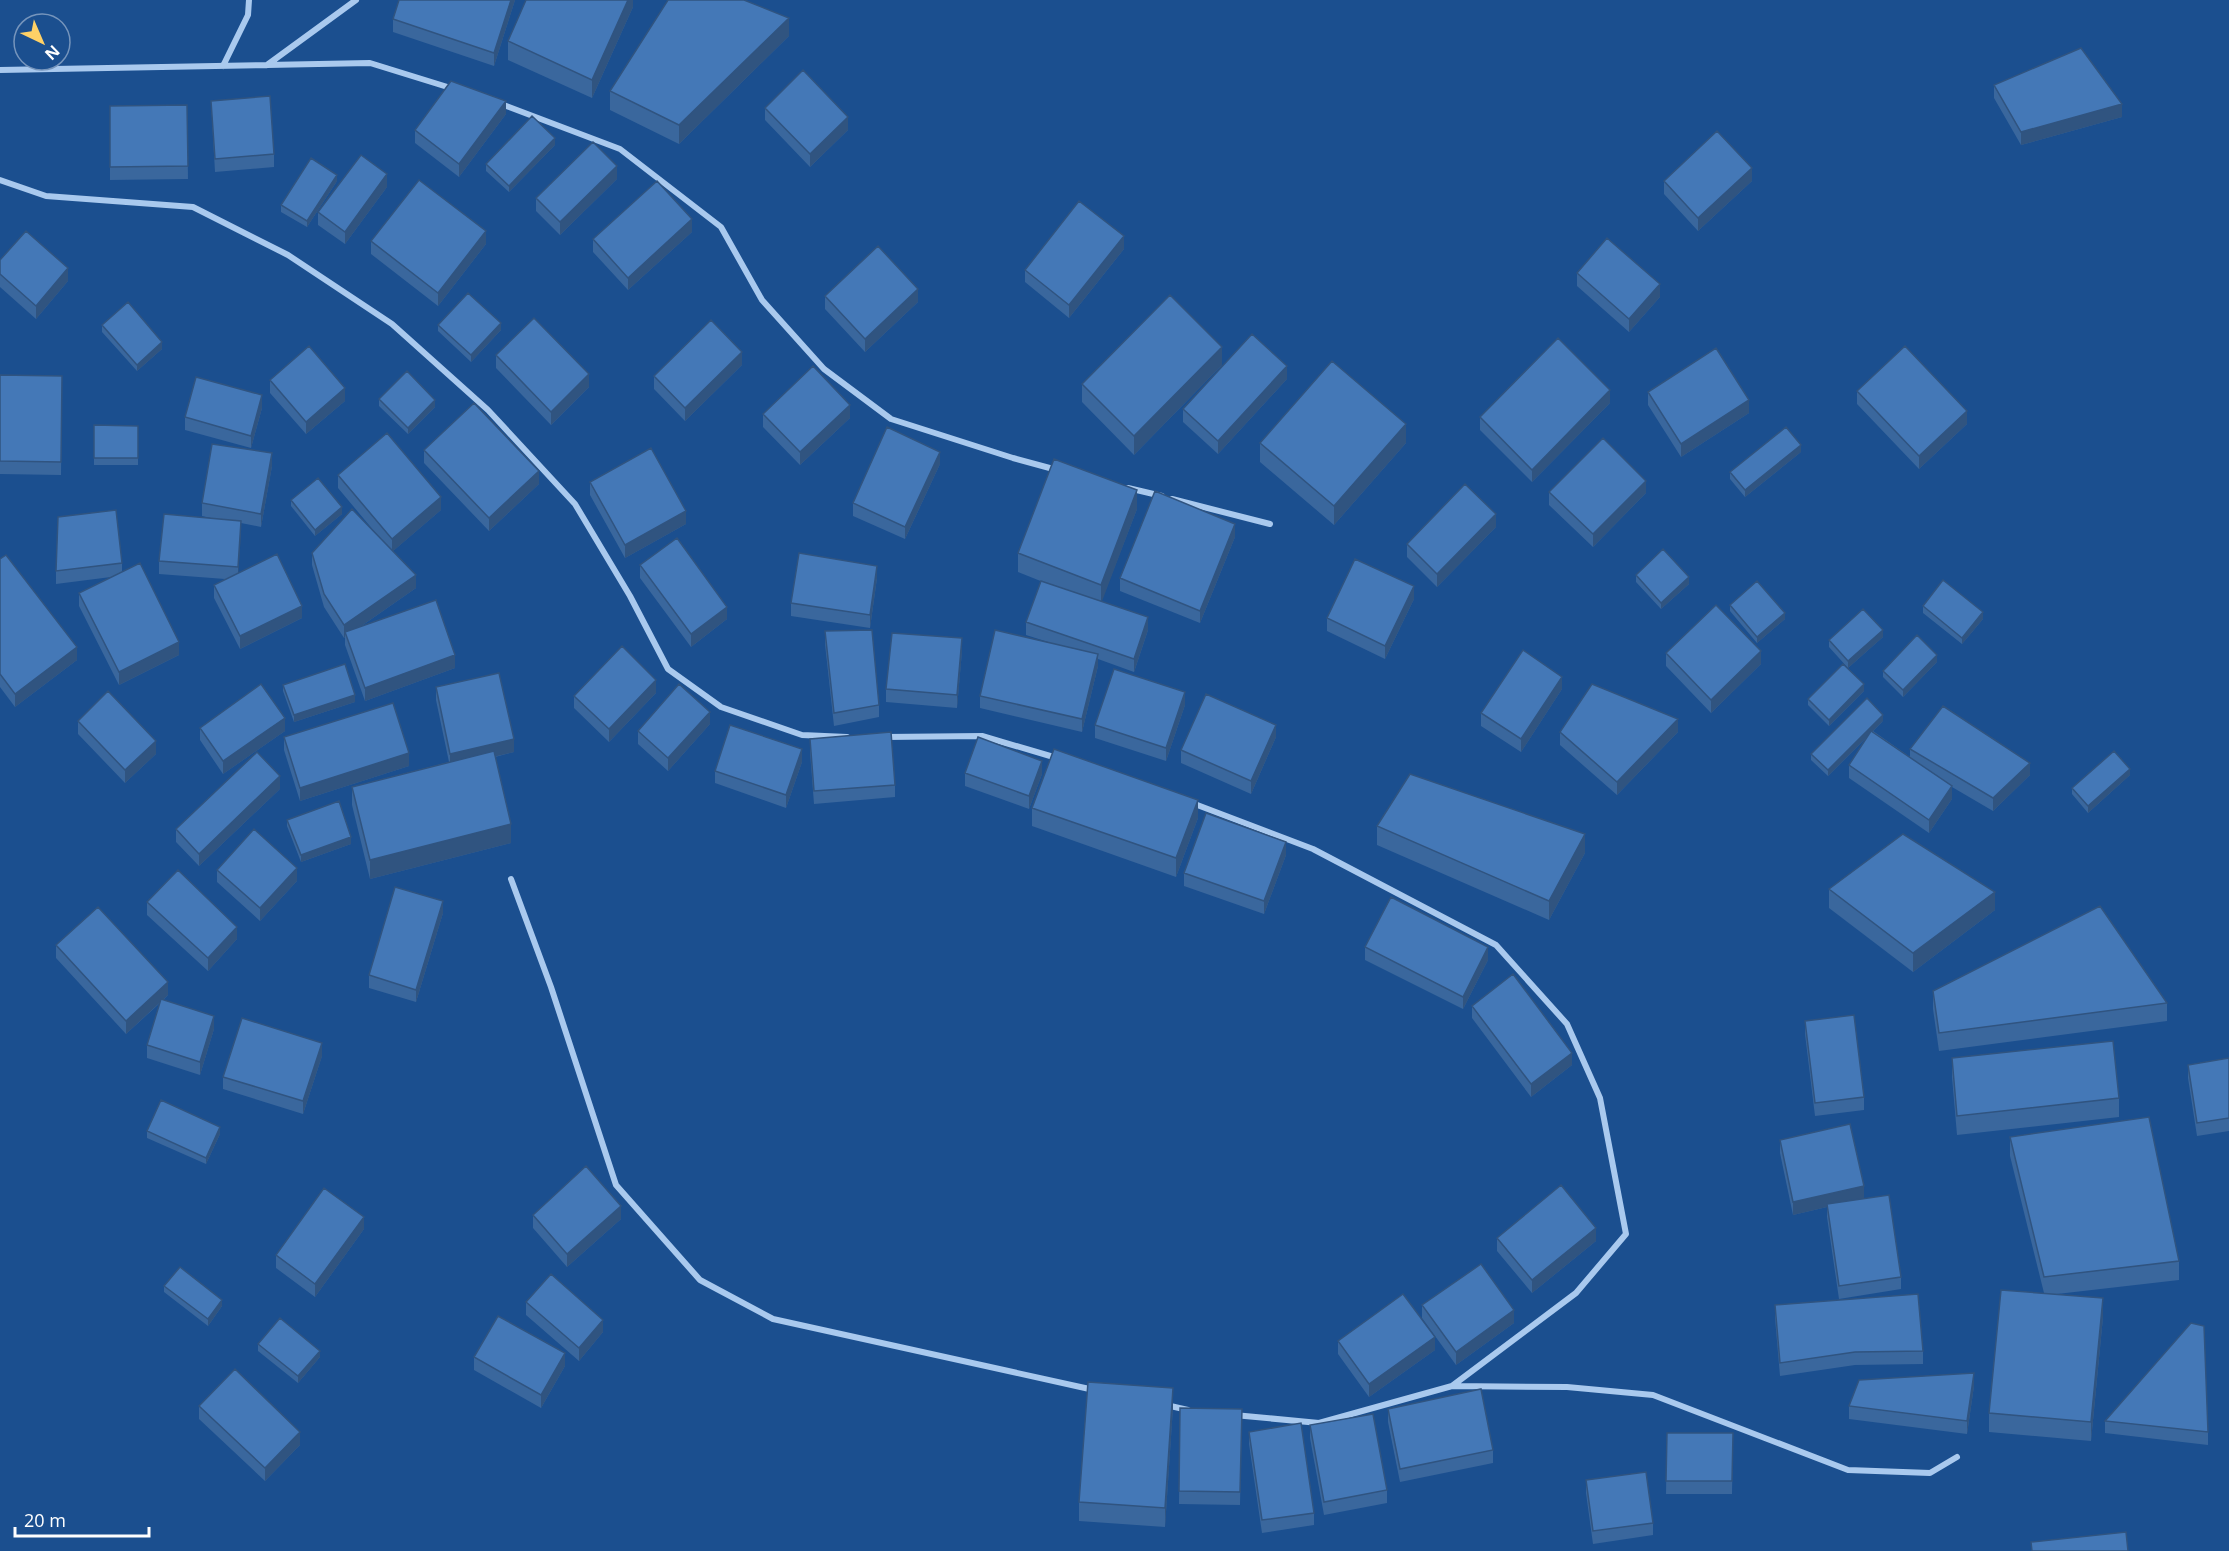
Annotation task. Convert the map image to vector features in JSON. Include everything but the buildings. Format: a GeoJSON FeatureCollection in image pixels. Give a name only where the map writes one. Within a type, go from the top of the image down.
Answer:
{"type":"FeatureCollection","features":[{"type":"Feature","properties":{"kind":"street"},"geometry":{"type":"LineString","coordinates":[[223,66],[249,15],[249,0]]}},
{"type":"Feature","properties":{"kind":"street"},"geometry":{"type":"LineString","coordinates":[[267,65],[356,0]]}},
{"type":"Feature","properties":{"kind":"street"},"geometry":{"type":"LineString","coordinates":[[0,70],[370,63],[458,90]]}},
{"type":"Feature","properties":{"kind":"street"},"geometry":{"type":"LineString","coordinates":[[491,100],[620,149],[722,227],[762,300],[824,369],[891,419],[1013,458],[1069,472]]}},
{"type":"Feature","properties":{"kind":"street"},"geometry":{"type":"LineString","coordinates":[[0,180],[46,196],[193,207],[288,255],[392,324],[488,410],[575,504],[630,596],[668,669],[721,707],[802,735],[854,737]]}},
{"type":"Feature","properties":{"kind":"street"},"geometry":{"type":"LineString","coordinates":[[1125,487],[1270,524]]}},
{"type":"Feature","properties":{"kind":"street"},"geometry":{"type":"LineString","coordinates":[[874,737],[982,736],[1062,760]]}},
{"type":"Feature","properties":{"kind":"street"},"geometry":{"type":"LineString","coordinates":[[1184,800],[1313,849],[1496,945],[1567,1024],[1572,1034],[1600,1098],[1626,1234],[1576,1293],[1452,1386]]}},
{"type":"Feature","properties":{"kind":"street"},"geometry":{"type":"LineString","coordinates":[[511,879],[551,987],[616,1185],[700,1280],[773,1319],[1099,1391]]}},
{"type":"Feature","properties":{"kind":"street"},"geometry":{"type":"LineString","coordinates":[[1224,1414],[1319,1423],[1452,1386],[1567,1387],[1653,1395],[1848,1470],[1930,1473],[1957,1458]]}},
{"type":"Feature","properties":{"kind":"street"},"geometry":{"type":"LineString","coordinates":[[1155,1403],[1200,1411]]}}]}
